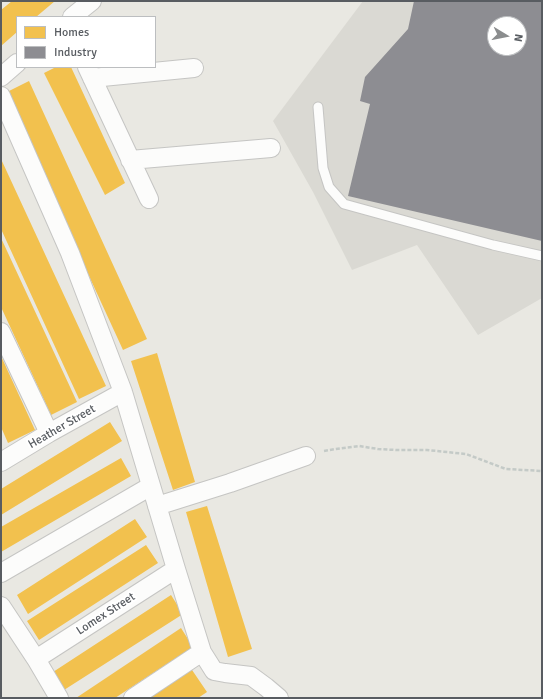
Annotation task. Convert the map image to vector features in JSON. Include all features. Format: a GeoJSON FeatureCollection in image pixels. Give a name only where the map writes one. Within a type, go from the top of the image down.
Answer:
{"type":"FeatureCollection","features":[{"type":"Feature","properties":{"kind":"street"},"geometry":{"type":"LineString","coordinates":[[73,16],[92,1]]}},
{"type":"Feature","properties":{"kind":"street"},"geometry":{"type":"LineString","coordinates":[[1,77],[16,64]]}},
{"type":"Feature","properties":{"kind":"street"},"geometry":{"type":"LineString","coordinates":[[149,199],[89,72],[194,68]]}},
{"type":"Feature","properties":{"kind":"street"},"geometry":{"type":"LineString","coordinates":[[1,96],[70,253],[123,392],[202,652],[214,670],[225,673],[251,676],[278,698]]}},
{"type":"Feature","properties":{"kind":"street"},"geometry":{"type":"LineString","coordinates":[[130,160],[271,148]]}},
{"type":"Feature","properties":{"kind":"street"},"geometry":{"type":"LineString","coordinates":[[1,332],[49,434]]}},
{"type":"Feature","properties":{"kind":"street","name":"Heather Street"},"geometry":{"type":"LineString","coordinates":[[1,462],[123,392]]}},
{"type":"Feature","properties":{"kind":"street"},"geometry":{"type":"LineString","coordinates":[[157,506],[230,483],[306,456]]}},
{"type":"Feature","properties":{"kind":"street"},"geometry":{"type":"LineString","coordinates":[[1,573],[151,486]]}},
{"type":"Feature","properties":{"kind":"street","name":"Lomex Street"},"geometry":{"type":"LineString","coordinates":[[36,659],[176,569]]}},
{"type":"Feature","properties":{"kind":"street"},"geometry":{"type":"LineString","coordinates":[[1,606],[36,659],[58,698]]}},
{"type":"Feature","properties":{"kind":"street"},"geometry":{"type":"LineString","coordinates":[[133,698],[202,652]]}},
{"type":"Feature","properties":{"kind":"lane"},"geometry":{"type":"LineString","coordinates":[[318,107],[323,168],[329,187],[344,204],[493,245],[542,256]]}},
{"type":"Feature","properties":{"kind":"path"},"geometry":{"type":"LineString","coordinates":[[306,456],[336,449],[360,446],[378,449],[427,450],[466,454],[506,469],[542,471]]}},
{"type":"Feature","properties":{"kind":"shaded area"},"geometry":{"type":"Polygon","coordinates":[[[363,1],[542,1],[542,298],[478,335],[417,245],[352,270],[313,192],[273,121],[363,1]]]}},
{"type":"Feature","properties":{"kind":"building: Homes"},"geometry":{"type":"Polygon","coordinates":[[[12,1],[55,1],[37,16],[16,16],[16,33],[1,46],[1,10],[12,1]]]}},
{"type":"Feature","properties":{"kind":"building: Homes"},"geometry":{"type":"Polygon","coordinates":[[[54,68],[71,68],[125,183],[105,195],[44,73],[54,68]]]}},
{"type":"Feature","properties":{"kind":"building: Homes"},"geometry":{"type":"Polygon","coordinates":[[[29,81],[147,339],[123,350],[5,93],[29,81]]]}},
{"type":"Feature","properties":{"kind":"building: Homes"},"geometry":{"type":"Polygon","coordinates":[[[1,159],[106,386],[79,399],[1,229],[1,159]]]}},
{"type":"Feature","properties":{"kind":"building: Homes"},"geometry":{"type":"Polygon","coordinates":[[[1,238],[77,402],[51,415],[1,307],[1,238]]]}},
{"type":"Feature","properties":{"kind":"building: Homes"},"geometry":{"type":"Polygon","coordinates":[[[157,353],[195,482],[173,490],[131,361],[157,353]]]}},
{"type":"Feature","properties":{"kind":"building: Homes"},"geometry":{"type":"Polygon","coordinates":[[[1,356],[35,430],[8,443],[1,427],[1,356]]]}},
{"type":"Feature","properties":{"kind":"building: Homes"},"geometry":{"type":"Polygon","coordinates":[[[110,422],[122,441],[1,515],[1,489],[110,422]]]}},
{"type":"Feature","properties":{"kind":"building: Homes"},"geometry":{"type":"Polygon","coordinates":[[[121,458],[131,476],[1,552],[1,527],[121,458]]]}},
{"type":"Feature","properties":{"kind":"building: Homes"},"geometry":{"type":"Polygon","coordinates":[[[207,506],[252,649],[228,657],[186,512],[207,506]]]}},
{"type":"Feature","properties":{"kind":"building: Homes"},"geometry":{"type":"Polygon","coordinates":[[[135,519],[147,537],[28,614],[17,595],[135,519]]]}},
{"type":"Feature","properties":{"kind":"building: Homes"},"geometry":{"type":"Polygon","coordinates":[[[146,545],[158,563],[39,640],[27,621],[146,545]]]}},
{"type":"Feature","properties":{"kind":"building: Homes"},"geometry":{"type":"Polygon","coordinates":[[[171,595],[183,614],[64,690],[53,672],[171,595]]]}},
{"type":"Feature","properties":{"kind":"building: Homes"},"geometry":{"type":"Polygon","coordinates":[[[181,628],[193,647],[115,698],[76,698],[181,628]]]}},
{"type":"Feature","properties":{"kind":"building: Homes"},"geometry":{"type":"Polygon","coordinates":[[[190,667],[207,692],[198,698],[144,698],[190,667]]]}},
{"type":"Feature","properties":{"kind":"building: Industry"},"geometry":{"type":"Polygon","coordinates":[[[414,1],[542,1],[542,241],[348,196],[370,104],[360,101],[365,77],[408,29],[414,1]]]}}]}
